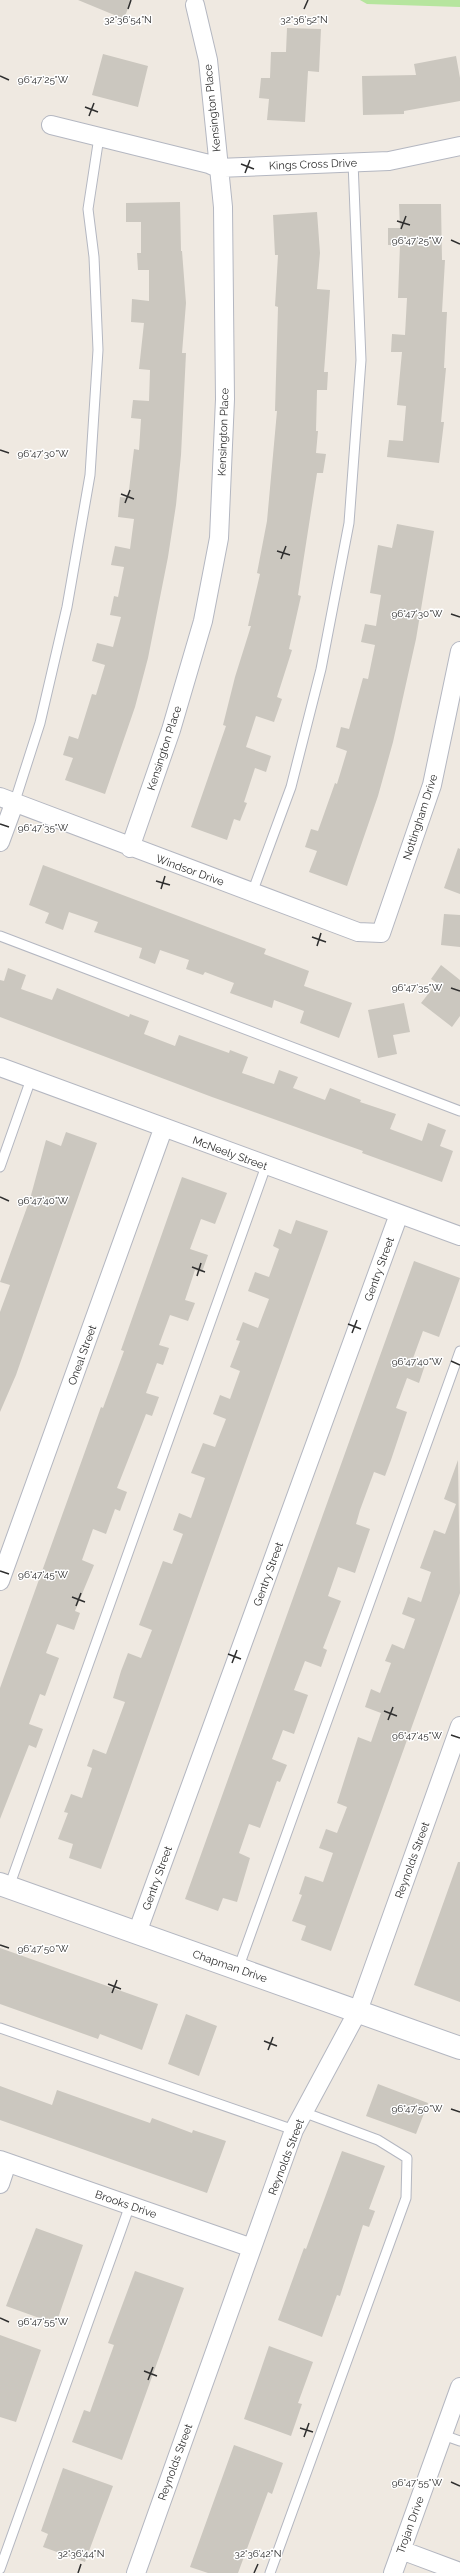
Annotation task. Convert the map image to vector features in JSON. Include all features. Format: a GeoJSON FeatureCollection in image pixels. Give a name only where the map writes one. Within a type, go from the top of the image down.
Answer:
{"type":"FeatureCollection","features":[{"type":"Feature","properties":{"kind":"street","name":"Kensington Place"},"geometry":{"type":"LineString","coordinates":[[130,848],[171,730],[201,628],[219,538],[225,399],[223,207],[208,60],[194,5]]}},
{"type":"Feature","properties":{"kind":"street","name":"Kings Cross Drive"},"geometry":{"type":"LineString","coordinates":[[51,125],[218,168],[389,161],[460,146]]}},
{"type":"Feature","properties":{"kind":"street","name":"Nottingham Drive"},"geometry":{"type":"LineString","coordinates":[[381,933],[432,785],[460,651]]}},
{"type":"Feature","properties":{"kind":"street"},"geometry":{"type":"LineString","coordinates":[[0,842],[7,800]]}},
{"type":"Feature","properties":{"kind":"street","name":"Windsor Drive"},"geometry":{"type":"LineString","coordinates":[[7,800],[130,848],[358,932],[381,933]]}},
{"type":"Feature","properties":{"kind":"street","name":"McNeely Street"},"geometry":{"type":"LineString","coordinates":[[0,1067],[460,1236]]}},
{"type":"Feature","properties":{"kind":"street","name":"Oneal Street"},"geometry":{"type":"LineString","coordinates":[[0,1581],[163,1128]]}},
{"type":"Feature","properties":{"kind":"street","name":"Gentry Street"},"geometry":{"type":"LineString","coordinates":[[137,1933],[399,1214]]}},
{"type":"Feature","properties":{"kind":"street","name":"Reynolds Street"},"geometry":{"type":"LineString","coordinates":[[136,2573],[294,2130],[358,2011],[460,1726]]}},
{"type":"Feature","properties":{"kind":"street","name":"Chapman Drive"},"geometry":{"type":"LineString","coordinates":[[4,1885],[460,2048]]}},
{"type":"Feature","properties":{"kind":"street"},"geometry":{"type":"LineString","coordinates":[[0,2184],[4,2161]]}},
{"type":"Feature","properties":{"kind":"street","name":"Brooks Drive"},"geometry":{"type":"LineString","coordinates":[[4,2161],[252,2248]]}},
{"type":"Feature","properties":{"kind":"street","name":"Trojan Drive"},"geometry":{"type":"LineString","coordinates":[[393,2573],[460,2387]]}},
{"type":"Feature","properties":{"kind":"street"},"geometry":{"type":"LineString","coordinates":[[402,2550],[460,2572]]}},
{"type":"Feature","properties":{"kind":"lane"},"geometry":{"type":"LineString","coordinates":[[7,800],[40,723],[65,615],[90,475],[98,350],[94,257],[88,209],[99,137]]}},
{"type":"Feature","properties":{"kind":"lane"},"geometry":{"type":"LineString","coordinates":[[252,893],[291,787],[321,669],[349,523],[361,360],[353,162]]}},
{"type":"Feature","properties":{"kind":"lane"},"geometry":{"type":"LineString","coordinates":[[0,936],[460,1111]]}},
{"type":"Feature","properties":{"kind":"lane"},"geometry":{"type":"LineString","coordinates":[[0,1167],[31,1079]]}},
{"type":"Feature","properties":{"kind":"lane"},"geometry":{"type":"LineString","coordinates":[[4,1885],[266,1166]]}},
{"type":"Feature","properties":{"kind":"lane"},"geometry":{"type":"LineString","coordinates":[[238,1969],[460,1351]]}},
{"type":"Feature","properties":{"kind":"lane"},"geometry":{"type":"LineString","coordinates":[[0,2028],[294,2130]]}},
{"type":"Feature","properties":{"kind":"lane"},"geometry":{"type":"LineString","coordinates":[[270,2573],[406,2198],[407,2158],[378,2140],[303,2112]]}},
{"type":"Feature","properties":{"kind":"lane"},"geometry":{"type":"LineString","coordinates":[[0,2569],[130,2206]]}},
{"type":"Feature","properties":{"kind":"lane"},"geometry":{"type":"LineString","coordinates":[[443,2435],[460,2441]]}},
{"type":"Feature","properties":{"kind":"green space"},"geometry":{"type":"Polygon","coordinates":[[[360,0],[460,0],[460,7],[367,4],[360,0]]]}},
{"type":"Feature","properties":{"kind":"building"},"geometry":{"type":"Polygon","coordinates":[[[78,0],[131,0],[124,19],[78,0]]]}},
{"type":"Feature","properties":{"kind":"building"},"geometry":{"type":"Polygon","coordinates":[[[287,28],[321,29],[319,72],[308,71],[305,122],[267,120],[269,99],[259,98],[261,78],[270,78],[271,52],[286,52],[287,28]]]}},
{"type":"Feature","properties":{"kind":"building"},"geometry":{"type":"Polygon","coordinates":[[[103,54],[148,66],[138,107],[92,95],[103,54]]]}},
{"type":"Feature","properties":{"kind":"building"},"geometry":{"type":"Polygon","coordinates":[[[456,56],[460,78],[460,101],[404,111],[404,114],[363,115],[362,76],[416,75],[414,64],[456,56]]]}},
{"type":"Feature","properties":{"kind":"building"},"geometry":{"type":"Polygon","coordinates":[[[180,202],[181,251],[186,303],[182,353],[186,353],[181,455],[176,505],[168,557],[148,658],[135,707],[105,794],[65,780],[73,758],[63,755],[69,736],[78,739],[92,694],[96,695],[105,665],[92,661],[97,643],[113,647],[121,617],[110,615],[114,596],[118,597],[124,567],[111,565],[115,546],[130,549],[134,519],[118,517],[120,497],[128,498],[134,449],[139,450],[141,419],[131,418],[133,400],[149,401],[150,370],[139,369],[144,323],[131,322],[132,299],[149,301],[149,270],[138,270],[137,253],[141,253],[141,222],[126,222],[126,203],[180,202]]]}},
{"type":"Feature","properties":{"kind":"building"},"geometry":{"type":"Polygon","coordinates":[[[399,204],[441,204],[442,260],[445,260],[442,312],[447,312],[444,368],[446,368],[441,422],[444,422],[439,463],[387,457],[389,440],[403,441],[406,406],[397,405],[402,352],[391,352],[392,334],[405,335],[407,298],[398,298],[400,245],[388,245],[388,228],[400,228],[399,204]]]}},
{"type":"Feature","properties":{"kind":"building"},"geometry":{"type":"Polygon","coordinates":[[[317,212],[320,253],[317,289],[330,290],[324,372],[328,372],[327,390],[317,390],[316,431],[318,431],[316,453],[326,454],[323,473],[317,473],[298,595],[301,596],[289,649],[292,650],[277,697],[282,699],[274,722],[256,716],[246,747],[271,756],[266,772],[255,768],[244,802],[247,803],[240,821],[234,819],[227,840],[191,827],[226,726],[223,725],[235,677],[251,626],[248,626],[260,574],[257,573],[267,521],[277,411],[275,411],[278,307],[275,306],[278,255],[275,255],[273,215],[317,212]]]}},
{"type":"Feature","properties":{"kind":"building"},"geometry":{"type":"Polygon","coordinates":[[[397,524],[434,531],[416,639],[393,742],[378,796],[347,886],[309,872],[317,851],[305,847],[311,829],[318,831],[335,783],[337,784],[347,751],[336,747],[341,727],[349,729],[363,678],[368,679],[375,645],[361,642],[365,624],[376,626],[381,595],[370,593],[378,545],[392,548],[397,524]]]}},
{"type":"Feature","properties":{"kind":"building"},"geometry":{"type":"Polygon","coordinates":[[[458,848],[460,849],[460,894],[444,888],[458,848]]]}},
{"type":"Feature","properties":{"kind":"building"},"geometry":{"type":"Polygon","coordinates":[[[43,865],[266,949],[264,954],[309,971],[304,986],[352,1003],[339,1038],[300,1023],[304,1011],[274,1000],[272,1008],[230,993],[234,983],[205,972],[203,975],[186,969],[189,960],[160,950],[155,964],[139,958],[142,948],[94,932],[98,922],[69,912],[63,930],[45,923],[49,913],[29,905],[43,865]]]}},
{"type":"Feature","properties":{"kind":"building"},"geometry":{"type":"Polygon","coordinates":[[[444,914],[460,915],[460,947],[441,945],[444,914]]]}},
{"type":"Feature","properties":{"kind":"building"},"geometry":{"type":"Polygon","coordinates":[[[441,965],[460,980],[460,1016],[452,1027],[421,1003],[437,983],[431,979],[441,965]]]}},
{"type":"Feature","properties":{"kind":"building"},"geometry":{"type":"Polygon","coordinates":[[[8,968],[26,975],[21,989],[52,1000],[57,988],[129,1017],[130,1014],[149,1021],[144,1034],[175,1046],[179,1035],[229,1053],[230,1050],[248,1057],[242,1073],[274,1084],[279,1070],[298,1077],[293,1088],[325,1100],[330,1088],[361,1100],[360,1102],[396,1114],[390,1129],[422,1141],[428,1123],[446,1130],[440,1146],[453,1151],[442,1182],[362,1153],[363,1151],[212,1097],[0,1017],[0,980],[4,981],[8,968]]]}},
{"type":"Feature","properties":{"kind":"building"},"geometry":{"type":"Polygon","coordinates":[[[404,1003],[410,1032],[393,1035],[397,1054],[378,1058],[368,1010],[404,1003]]]}},
{"type":"Feature","properties":{"kind":"building"},"geometry":{"type":"Polygon","coordinates":[[[66,1132],[97,1143],[16,1375],[0,1412],[0,1312],[10,1285],[0,1282],[30,1199],[46,1140],[61,1146],[66,1132]]]}},
{"type":"Feature","properties":{"kind":"building"},"geometry":{"type":"Polygon","coordinates":[[[182,1177],[227,1193],[215,1224],[201,1219],[190,1249],[208,1255],[202,1272],[195,1270],[185,1300],[195,1303],[188,1321],[170,1315],[159,1345],[169,1348],[163,1365],[157,1363],[146,1393],[159,1397],[152,1416],[146,1414],[117,1488],[127,1492],[120,1511],[115,1509],[106,1534],[93,1529],[82,1560],[94,1565],[75,1611],[80,1613],[74,1630],[57,1624],[46,1653],[59,1658],[45,1696],[40,1694],[29,1724],[43,1729],[36,1748],[29,1745],[0,1819],[0,1688],[101,1407],[103,1408],[124,1351],[121,1350],[182,1177]]]}},
{"type":"Feature","properties":{"kind":"building"},"geometry":{"type":"Polygon","coordinates":[[[296,1220],[328,1231],[101,1869],[69,1858],[73,1844],[58,1839],[68,1813],[64,1812],[71,1794],[82,1798],[92,1768],[87,1766],[93,1749],[106,1754],[125,1702],[113,1698],[121,1671],[128,1653],[141,1658],[152,1630],[139,1625],[163,1561],[172,1564],[183,1534],[173,1530],[179,1513],[191,1518],[205,1478],[191,1473],[203,1443],[215,1447],[226,1419],[213,1414],[220,1395],[230,1399],[240,1371],[230,1367],[240,1341],[236,1340],[243,1322],[258,1328],[269,1299],[248,1291],[255,1272],[269,1277],[279,1249],[273,1246],[279,1229],[291,1234],[296,1220]]]}},
{"type":"Feature","properties":{"kind":"building"},"geometry":{"type":"Polygon","coordinates":[[[414,1261],[460,1278],[439,1337],[423,1331],[412,1361],[425,1365],[419,1383],[407,1378],[396,1408],[407,1412],[391,1460],[385,1476],[374,1472],[356,1524],[370,1529],[355,1573],[338,1567],[328,1596],[341,1601],[323,1648],[327,1650],[321,1667],[305,1661],[294,1690],[308,1695],[294,1734],[283,1730],[272,1759],[287,1765],[280,1782],[277,1781],[260,1828],[249,1824],[239,1853],[250,1858],[237,1902],[223,1898],[218,1911],[185,1899],[414,1261]]]}},
{"type":"Feature","properties":{"kind":"building"},"geometry":{"type":"Polygon","coordinates":[[[458,1460],[460,1593],[331,1951],[301,1940],[306,1926],[292,1921],[302,1895],[299,1894],[305,1876],[323,1882],[333,1853],[319,1848],[326,1829],[337,1833],[347,1807],[337,1803],[358,1737],[371,1742],[381,1713],[365,1707],[371,1689],[380,1693],[391,1663],[385,1661],[392,1644],[404,1649],[415,1619],[402,1614],[408,1597],[421,1602],[431,1572],[420,1568],[434,1530],[445,1534],[456,1504],[444,1499],[458,1460]]]}},
{"type":"Feature","properties":{"kind":"building"},"geometry":{"type":"Polygon","coordinates":[[[458,1862],[460,1862],[460,2002],[414,1985],[458,1862]]]}},
{"type":"Feature","properties":{"kind":"building"},"geometry":{"type":"Polygon","coordinates":[[[0,1948],[158,2004],[142,2050],[100,2034],[98,2039],[0,2004],[0,1948]]]}},
{"type":"Feature","properties":{"kind":"building"},"geometry":{"type":"Polygon","coordinates":[[[186,2014],[217,2026],[199,2076],[168,2064],[186,2014]]]}},
{"type":"Feature","properties":{"kind":"building"},"geometry":{"type":"Polygon","coordinates":[[[378,2084],[428,2103],[416,2134],[366,2116],[378,2084]]]}},
{"type":"Feature","properties":{"kind":"building"},"geometry":{"type":"Polygon","coordinates":[[[0,2086],[52,2105],[57,2090],[150,2123],[152,2118],[192,2133],[193,2130],[226,2141],[207,2193],[0,2120],[0,2086]]]}},
{"type":"Feature","properties":{"kind":"building"},"geometry":{"type":"Polygon","coordinates":[[[342,2151],[385,2166],[369,2209],[375,2211],[369,2227],[363,2225],[340,2296],[337,2295],[322,2337],[278,2320],[342,2151]]]}},
{"type":"Feature","properties":{"kind":"building"},"geometry":{"type":"Polygon","coordinates":[[[36,2228],[83,2245],[56,2324],[6,2306],[36,2228]]]}},
{"type":"Feature","properties":{"kind":"building"},"geometry":{"type":"Polygon","coordinates":[[[135,2271],[184,2288],[122,2460],[72,2442],[84,2410],[90,2412],[114,2345],[108,2343],[135,2271]]]}},
{"type":"Feature","properties":{"kind":"building"},"geometry":{"type":"Polygon","coordinates":[[[0,2335],[41,2350],[16,2422],[0,2417],[0,2335]]]}},
{"type":"Feature","properties":{"kind":"building"},"geometry":{"type":"Polygon","coordinates":[[[269,2346],[313,2362],[298,2403],[302,2404],[291,2436],[244,2419],[269,2346]]]}},
{"type":"Feature","properties":{"kind":"building"},"geometry":{"type":"Polygon","coordinates":[[[234,2445],[283,2463],[272,2494],[268,2492],[238,2573],[208,2573],[190,2567],[234,2445]]]}},
{"type":"Feature","properties":{"kind":"building"},"geometry":{"type":"Polygon","coordinates":[[[63,2468],[113,2486],[85,2562],[43,2547],[48,2534],[41,2531],[63,2468]]]}}]}
